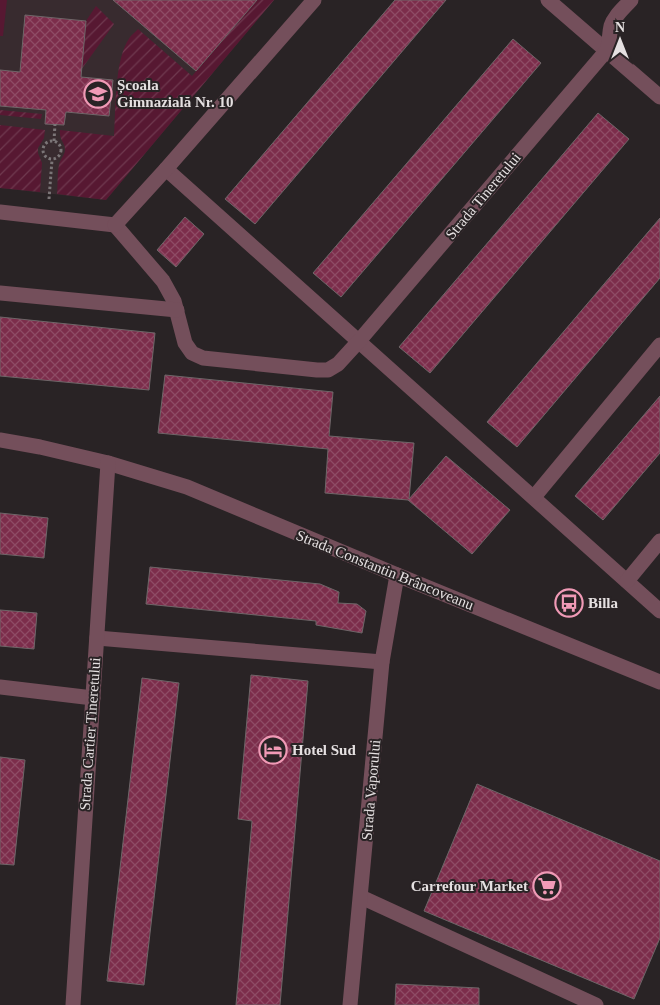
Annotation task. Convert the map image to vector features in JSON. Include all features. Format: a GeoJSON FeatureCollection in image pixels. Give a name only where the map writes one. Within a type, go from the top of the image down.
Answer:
{"type":"FeatureCollection","features":[{"type":"Feature","properties":{"kind":"street"},"geometry":{"type":"LineString","coordinates":[[0,212],[115,225],[314,0]]}},
{"type":"Feature","properties":{"kind":"street"},"geometry":{"type":"LineString","coordinates":[[548,0],[660,97]]}},
{"type":"Feature","properties":{"kind":"street"},"geometry":{"type":"LineString","coordinates":[[607,50],[610,41],[611,24],[614,18],[631,0]]}},
{"type":"Feature","properties":{"kind":"street","name":"Strada Tineretului"},"geometry":{"type":"LineString","coordinates":[[115,225],[163,281],[174,301],[184,343],[192,352],[203,358],[328,370],[338,364],[359,342],[607,50]]}},
{"type":"Feature","properties":{"kind":"street"},"geometry":{"type":"LineString","coordinates":[[166,169],[660,611]]}},
{"type":"Feature","properties":{"kind":"street"},"geometry":{"type":"LineString","coordinates":[[0,293],[177,310]]}},
{"type":"Feature","properties":{"kind":"street"},"geometry":{"type":"LineString","coordinates":[[534,498],[660,345]]}},
{"type":"Feature","properties":{"kind":"street"},"geometry":{"type":"LineString","coordinates":[[0,440],[108,463]]}},
{"type":"Feature","properties":{"kind":"street","name":"Strada Constantin Brâncoveanu"},"geometry":{"type":"LineString","coordinates":[[108,463],[187,487],[397,576],[660,682]]}},
{"type":"Feature","properties":{"kind":"street","name":"Strada Cartier Tineretului"},"geometry":{"type":"LineString","coordinates":[[72,1005],[108,463]]}},
{"type":"Feature","properties":{"kind":"street"},"geometry":{"type":"LineString","coordinates":[[627,580],[660,541]]}},
{"type":"Feature","properties":{"kind":"street","name":"Strada Vaporului"},"geometry":{"type":"LineString","coordinates":[[350,1005],[382,662],[397,576]]}},
{"type":"Feature","properties":{"kind":"street"},"geometry":{"type":"LineString","coordinates":[[97,638],[382,662]]}},
{"type":"Feature","properties":{"kind":"street"},"geometry":{"type":"LineString","coordinates":[[0,687],[93,698]]}},
{"type":"Feature","properties":{"kind":"street"},"geometry":{"type":"LineString","coordinates":[[361,897],[578,1001],[596,1005]]}},
{"type":"Feature","properties":{"kind":"path"},"geometry":{"type":"LineString","coordinates":[[54,141],[55,124]]}},
{"type":"Feature","properties":{"kind":"path"},"geometry":{"type":"LineString","coordinates":[[54,141],[60,146],[61,153],[52,160],[44,156],[42,150],[44,144],[54,141]]}},
{"type":"Feature","properties":{"kind":"path"},"geometry":{"type":"LineString","coordinates":[[47,217],[52,160]]}},
{"type":"Feature","properties":{"kind":"shaded area","name":"Școala Gimnazială Nr. 10"},"geometry":{"type":"Polygon","coordinates":[[[0,0],[274,0],[106,200],[0,188],[0,0]]]}},
{"type":"Feature","properties":{"kind":"shaded area"},"geometry":{"type":"Polygon","coordinates":[[[0,0],[7,0],[3,36],[0,36],[0,0]]]}},
{"type":"Feature","properties":{"kind":"shaded area"},"geometry":{"type":"Polygon","coordinates":[[[257,0],[274,0],[106,200],[57,194],[59,165],[65,150],[60,137],[60,130],[114,136],[118,71],[125,46],[138,29],[192,76],[257,0]]]}},
{"type":"Feature","properties":{"kind":"shaded area"},"geometry":{"type":"Polygon","coordinates":[[[96,6],[114,24],[81,70],[86,21],[96,6]]]}},
{"type":"Feature","properties":{"kind":"shaded area"},"geometry":{"type":"Polygon","coordinates":[[[0,110],[42,114],[41,119],[0,115],[0,110]]]}},
{"type":"Feature","properties":{"kind":"shaded area"},"geometry":{"type":"Polygon","coordinates":[[[0,125],[45,130],[44,138],[38,148],[42,163],[40,192],[0,188],[0,125]]]}},
{"type":"Feature","properties":{"kind":"building"},"geometry":{"type":"Polygon","coordinates":[[[113,0],[257,0],[196,71],[113,0]]]}},
{"type":"Feature","properties":{"kind":"building"},"geometry":{"type":"Polygon","coordinates":[[[395,0],[446,0],[255,224],[225,199],[395,0]]]}},
{"type":"Feature","properties":{"kind":"building"},"geometry":{"type":"Polygon","coordinates":[[[25,15],[86,21],[81,77],[113,80],[109,116],[66,112],[64,125],[45,124],[46,110],[0,106],[0,70],[20,72],[25,15]]]}},
{"type":"Feature","properties":{"kind":"building"},"geometry":{"type":"Polygon","coordinates":[[[513,39],[541,63],[341,297],[313,273],[513,39]]]}},
{"type":"Feature","properties":{"kind":"building"},"geometry":{"type":"Polygon","coordinates":[[[598,113],[629,139],[430,373],[399,347],[598,113]]]}},
{"type":"Feature","properties":{"kind":"building"},"geometry":{"type":"Polygon","coordinates":[[[185,217],[204,234],[176,267],[157,250],[185,217]]]}},
{"type":"Feature","properties":{"kind":"building"},"geometry":{"type":"Polygon","coordinates":[[[660,218],[660,278],[517,447],[487,422],[660,218]]]}},
{"type":"Feature","properties":{"kind":"building"},"geometry":{"type":"Polygon","coordinates":[[[0,317],[155,333],[149,390],[0,376],[0,317]]]}},
{"type":"Feature","properties":{"kind":"building"},"geometry":{"type":"Polygon","coordinates":[[[165,375],[333,392],[329,436],[414,443],[409,499],[446,456],[510,510],[472,554],[408,500],[325,493],[328,449],[158,433],[165,375]]]}},
{"type":"Feature","properties":{"kind":"building"},"geometry":{"type":"Polygon","coordinates":[[[660,396],[660,453],[603,520],[575,496],[660,396]]]}},
{"type":"Feature","properties":{"kind":"building"},"geometry":{"type":"Polygon","coordinates":[[[0,513],[48,518],[44,558],[0,554],[0,513]]]}},
{"type":"Feature","properties":{"kind":"building"},"geometry":{"type":"Polygon","coordinates":[[[150,567],[320,584],[339,592],[338,603],[357,604],[366,611],[362,633],[316,625],[316,621],[146,604],[150,567]]]}},
{"type":"Feature","properties":{"kind":"building"},"geometry":{"type":"Polygon","coordinates":[[[0,610],[37,613],[34,649],[0,646],[0,610]]]}},
{"type":"Feature","properties":{"kind":"building"},"geometry":{"type":"Polygon","coordinates":[[[251,675],[308,681],[280,1005],[236,1005],[252,821],[238,819],[251,675]]]}},
{"type":"Feature","properties":{"kind":"building"},"geometry":{"type":"Polygon","coordinates":[[[142,678],[179,683],[144,985],[107,981],[142,678]]]}},
{"type":"Feature","properties":{"kind":"building"},"geometry":{"type":"Polygon","coordinates":[[[0,757],[25,760],[14,865],[0,864],[0,757]]]}},
{"type":"Feature","properties":{"kind":"building","name":"Carrefour Market"},"geometry":{"type":"Polygon","coordinates":[[[477,784],[660,861],[660,938],[634,999],[424,911],[477,784]]]}},
{"type":"Feature","properties":{"kind":"building"},"geometry":{"type":"Polygon","coordinates":[[[396,984],[479,988],[479,1005],[395,1005],[396,984]]]}},
{"type":"Feature","properties":{"kind":"place","name":"Școala Gimnazială Nr. 10"},"geometry":{"type":"Point","coordinates":[98,94]}},
{"type":"Feature","properties":{"kind":"place","name":"Billa"},"geometry":{"type":"Point","coordinates":[569,603]}},
{"type":"Feature","properties":{"kind":"place","name":"Hotel Sud"},"geometry":{"type":"Point","coordinates":[273,750]}},
{"type":"Feature","properties":{"kind":"place","name":"Carrefour Market"},"geometry":{"type":"Point","coordinates":[547,886]}}]}
